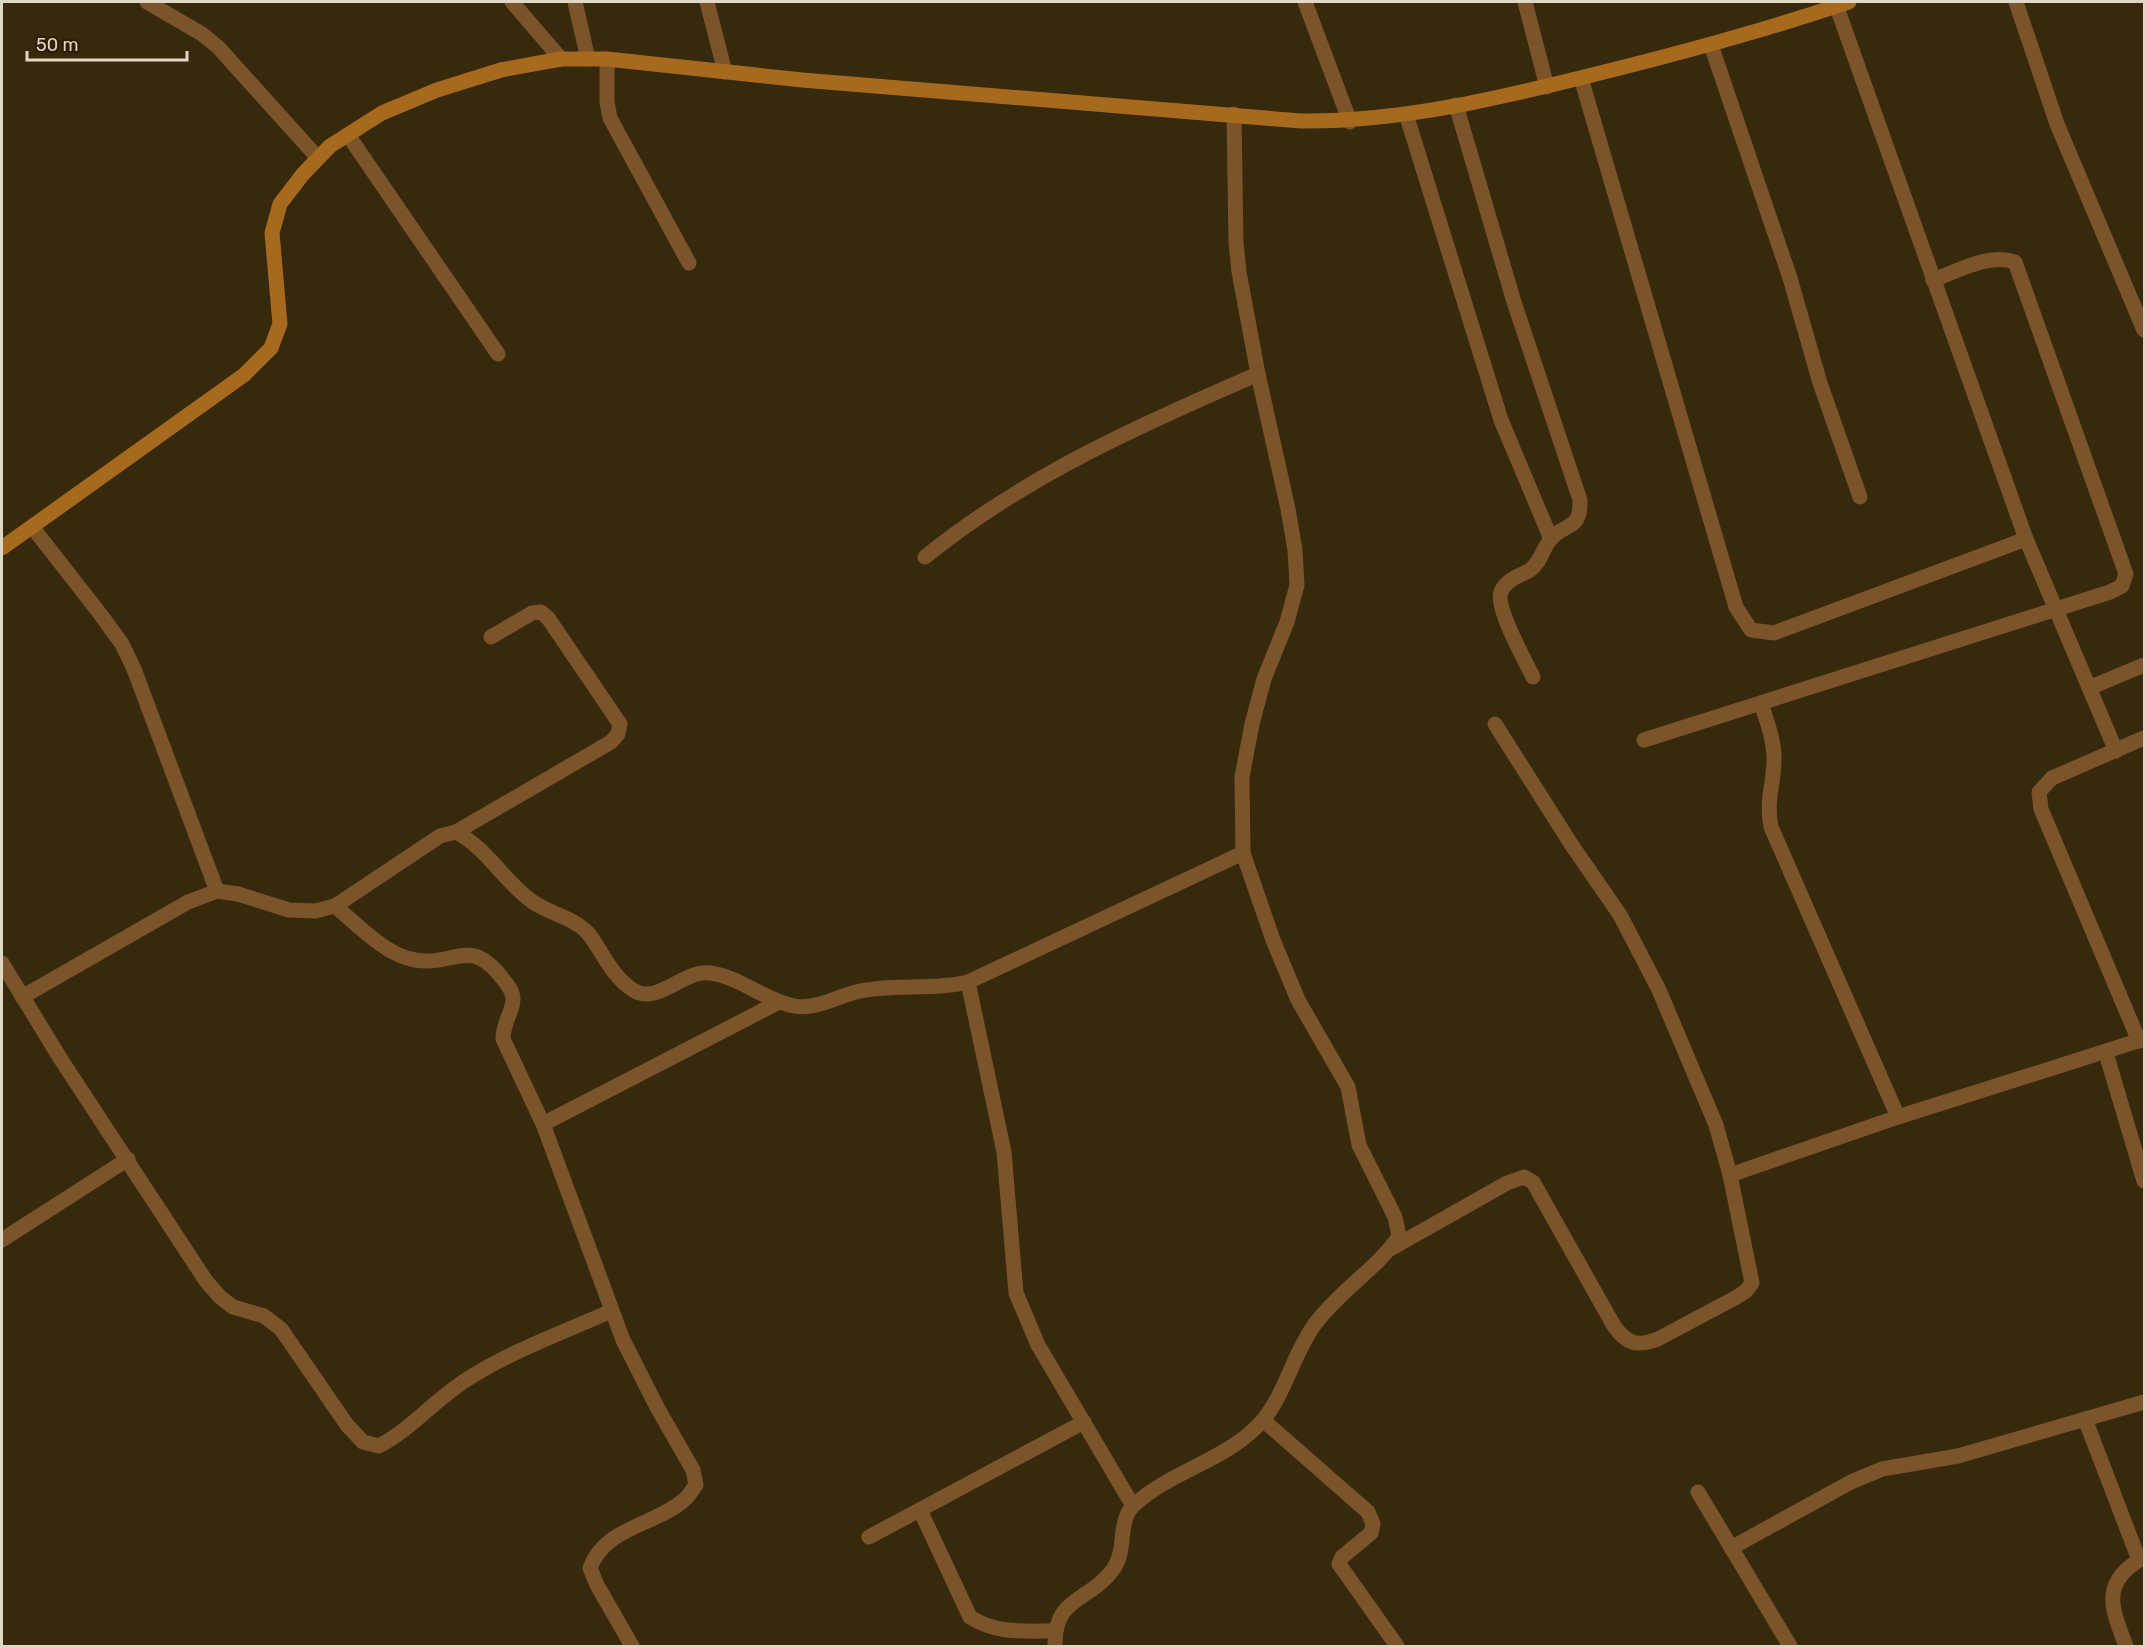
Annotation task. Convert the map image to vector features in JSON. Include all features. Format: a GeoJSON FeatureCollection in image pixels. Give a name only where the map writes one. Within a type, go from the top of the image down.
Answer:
{"type":"FeatureCollection","features":[{"type":"Feature","properties":{"kind":"main road"},"geometry":{"type":"LineString","coordinates":[[2,548],[244,375],[271,348],[280,324],[272,233],[280,204],[330,146],[382,112],[437,90],[501,69],[561,59],[607,59],[725,72],[1301,121],[1350,122],[1406,114],[1547,87],[1711,45],[1840,3]]}},
{"type":"Feature","properties":{"kind":"street"},"geometry":{"type":"LineString","coordinates":[[147,2],[202,34],[218,47],[318,158]]}},
{"type":"Feature","properties":{"kind":"street"},"geometry":{"type":"LineString","coordinates":[[512,2],[561,59]]}},
{"type":"Feature","properties":{"kind":"street"},"geometry":{"type":"LineString","coordinates":[[575,2],[588,59]]}},
{"type":"Feature","properties":{"kind":"street"},"geometry":{"type":"LineString","coordinates":[[707,2],[725,72]]}},
{"type":"Feature","properties":{"kind":"street"},"geometry":{"type":"LineString","coordinates":[[1305,2],[1350,122]]}},
{"type":"Feature","properties":{"kind":"street"},"geometry":{"type":"LineString","coordinates":[[1525,2],[1547,87]]}},
{"type":"Feature","properties":{"kind":"street"},"geometry":{"type":"LineString","coordinates":[[2016,2],[2057,124],[2145,330]]}},
{"type":"Feature","properties":{"kind":"street"},"geometry":{"type":"LineString","coordinates":[[1840,3],[1934,280],[2026,538],[2116,751]]}},
{"type":"Feature","properties":{"kind":"street"},"geometry":{"type":"LineString","coordinates":[[1711,45],[1790,278],[1820,383],[1860,497]]}},
{"type":"Feature","properties":{"kind":"street"},"geometry":{"type":"LineString","coordinates":[[607,59],[607,102],[610,118],[689,263]]}},
{"type":"Feature","properties":{"kind":"street"},"geometry":{"type":"LineString","coordinates":[[1581,78],[1736,607],[1751,630],[1774,633],[2026,538]]}},
{"type":"Feature","properties":{"kind":"street"},"geometry":{"type":"LineString","coordinates":[[1456,105],[1514,302],[1580,500],[1581,514],[1572,526],[1551,539],[1542,557],[1532,569],[1511,579],[1501,592],[1501,607],[1533,677]]}},
{"type":"Feature","properties":{"kind":"street"},"geometry":{"type":"LineString","coordinates":[[1234,114],[1236,243],[1258,374],[1288,509],[1295,550],[1297,585],[1287,622],[1264,679],[1252,724],[1242,777],[1243,853],[1273,940],[1298,1000],[1348,1087],[1359,1145],[1397,1227],[1399,1236],[1390,1250]]}},
{"type":"Feature","properties":{"kind":"street"},"geometry":{"type":"LineString","coordinates":[[1406,114],[1501,420],[1551,539]]}},
{"type":"Feature","properties":{"kind":"street"},"geometry":{"type":"LineString","coordinates":[[348,135],[498,354]]}},
{"type":"Feature","properties":{"kind":"street"},"geometry":{"type":"LineString","coordinates":[[1644,740],[2055,610],[2122,586],[2126,574],[2014,262],[2004,259],[1986,261],[1934,280]]}},
{"type":"Feature","properties":{"kind":"street"},"geometry":{"type":"LineString","coordinates":[[925,557],[970,521],[1005,498],[1084,454],[1149,421],[1258,374]]}},
{"type":"Feature","properties":{"kind":"street"},"geometry":{"type":"LineString","coordinates":[[33,528],[122,644],[134,669],[217,891]]}},
{"type":"Feature","properties":{"kind":"street"},"geometry":{"type":"LineString","coordinates":[[22,997],[188,902],[217,891],[238,894],[289,910],[315,911],[335,906],[440,836],[456,832],[611,742],[618,734],[620,724],[548,618],[541,612],[532,613],[491,637]]}},
{"type":"Feature","properties":{"kind":"street"},"geometry":{"type":"LineString","coordinates":[[2089,688],[2145,665]]}},
{"type":"Feature","properties":{"kind":"street"},"geometry":{"type":"LineString","coordinates":[[1761,703],[1773,745],[1772,776],[1767,806],[1771,827],[1898,1117]]}},
{"type":"Feature","properties":{"kind":"street"},"geometry":{"type":"LineString","coordinates":[[920,1510],[970,1617],[985,1627],[1055,1639],[1061,1612],[1073,1600],[1099,1583],[1113,1568],[1122,1551],[1124,1522],[1133,1506],[1156,1490],[1219,1455],[1263,1420],[1312,1328],[1330,1304],[1390,1250],[1507,1183],[1524,1177],[1533,1182],[1618,1332],[1633,1344],[1646,1344],[1746,1292],[1752,1283],[1730,1175],[1706,1097],[1643,955],[1620,915],[1571,844],[1495,724]]}},
{"type":"Feature","properties":{"kind":"street"},"geometry":{"type":"LineString","coordinates":[[1730,1175],[1898,1117],[2142,1040],[2041,809],[2039,792],[2052,778],[2145,738]]}},
{"type":"Feature","properties":{"kind":"street"},"geometry":{"type":"LineString","coordinates":[[456,832],[479,846],[518,890],[534,903],[574,922],[587,933],[620,981],[635,992],[650,993],[689,976],[708,972],[729,978],[779,1002],[798,1007],[887,987],[932,989],[968,982],[1243,853]]}},
{"type":"Feature","properties":{"kind":"street"},"geometry":{"type":"LineString","coordinates":[[335,906],[393,952],[416,960],[477,956],[490,963],[510,988],[513,998],[503,1024],[503,1039],[543,1124],[611,1311],[638,1374],[693,1470],[696,1485],[684,1500],[608,1541],[596,1552],[590,1568],[632,1647]]}},
{"type":"Feature","properties":{"kind":"street"},"geometry":{"type":"LineString","coordinates":[[2,963],[186,1253],[220,1297],[233,1307],[264,1316],[281,1329],[347,1425],[363,1442],[379,1446],[401,1434],[463,1382],[504,1360],[611,1311]]}},
{"type":"Feature","properties":{"kind":"street"},"geometry":{"type":"LineString","coordinates":[[968,982],[1004,1152],[1016,1293],[1038,1346],[1133,1506]]}},
{"type":"Feature","properties":{"kind":"street"},"geometry":{"type":"LineString","coordinates":[[543,1124],[779,1002]]}},
{"type":"Feature","properties":{"kind":"street"},"geometry":{"type":"LineString","coordinates":[[2106,1053],[2145,1181]]}},
{"type":"Feature","properties":{"kind":"street"},"geometry":{"type":"LineString","coordinates":[[2,1240],[128,1159]]}},
{"type":"Feature","properties":{"kind":"street"},"geometry":{"type":"LineString","coordinates":[[1731,1548],[1851,1482],[1882,1469],[1958,1455],[2145,1402]]}},
{"type":"Feature","properties":{"kind":"street"},"geometry":{"type":"LineString","coordinates":[[2085,1419],[2142,1559],[2124,1574],[2112,1592],[2113,1612],[2126,1647]]}},
{"type":"Feature","properties":{"kind":"street"},"geometry":{"type":"LineString","coordinates":[[1263,1420],[1368,1512],[1373,1524],[1371,1533],[1342,1557],[1339,1564],[1397,1647]]}},
{"type":"Feature","properties":{"kind":"street"},"geometry":{"type":"LineString","coordinates":[[868,1537],[1084,1422]]}},
{"type":"Feature","properties":{"kind":"street"},"geometry":{"type":"LineString","coordinates":[[1698,1492],[1790,1647]]}}]}
